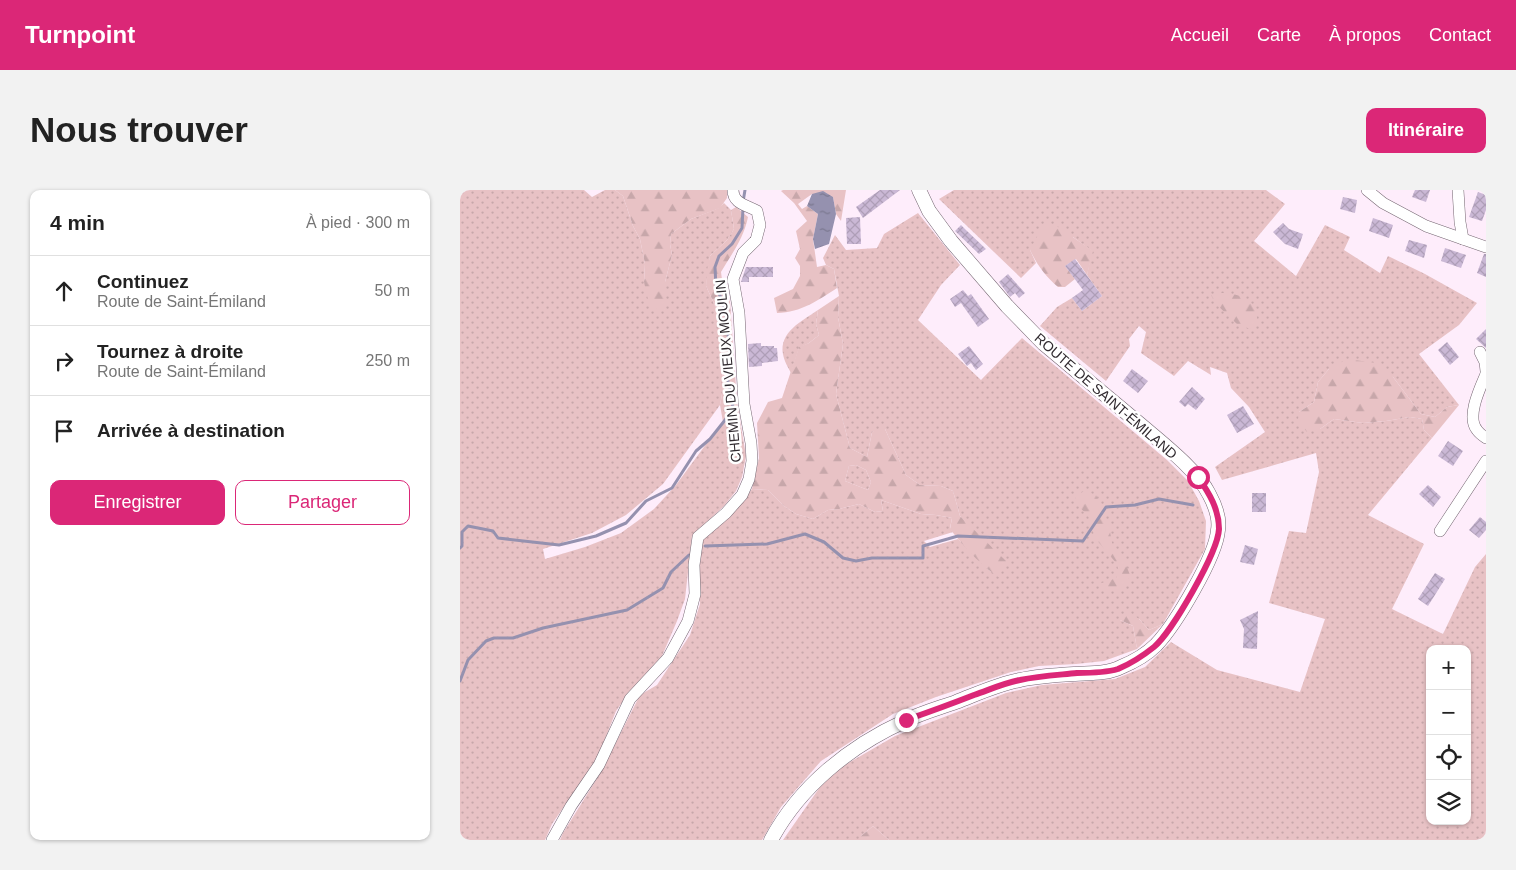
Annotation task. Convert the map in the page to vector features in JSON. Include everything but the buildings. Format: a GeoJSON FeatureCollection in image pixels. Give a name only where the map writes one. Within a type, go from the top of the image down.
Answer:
{"type":"FeatureCollection","features":[{"type":"Feature","properties":{"kind":"main road","name":"ROUTE DE SAINT-ÉMILAND"},"geometry":{"type":"LineString","coordinates":[[771,840],[785,816],[830,767],[876,736],[906,720],[1019,680],[1061,674],[1103,672],[1118,669],[1135,660],[1155,646],[1174,622],[1192,592],[1215,546],[1219,529],[1216,509],[1209,493],[1198,477],[1160,442],[1044,344],[1007,306],[951,241],[929,211],[919,190]]}},
{"type":"Feature","properties":{"kind":"street"},"geometry":{"type":"LineString","coordinates":[[1367,190],[1383,203],[1426,226],[1486,247]]}},
{"type":"Feature","properties":{"kind":"street"},"geometry":{"type":"LineString","coordinates":[[1458,190],[1463,239]]}},
{"type":"Feature","properties":{"kind":"street","name":"CHEMIN DU VIEUX MOULIN"},"geometry":{"type":"LineString","coordinates":[[552,840],[571,806],[600,766],[630,699],[668,658],[688,621],[695,594],[694,565],[698,537],[726,513],[742,495],[749,478],[752,461],[751,443],[744,404],[739,312],[733,279],[743,253],[756,240],[760,225],[757,211],[735,196]]}},
{"type":"Feature","properties":{"kind":"street"},"geometry":{"type":"LineString","coordinates":[[1480,352],[1485,362],[1486,373],[1471,417],[1476,430],[1486,438]]}},
{"type":"Feature","properties":{"kind":"street"},"geometry":{"type":"LineString","coordinates":[[1440,531],[1486,461]]}},
{"type":"Feature","properties":{"kind":"green space"},"geometry":{"type":"Polygon","coordinates":[[[460,190],[584,190],[592,197],[605,190],[615,190],[623,196],[633,226],[640,239],[645,264],[644,282],[665,310],[665,282],[672,255],[671,234],[691,219],[719,208],[724,203],[731,210],[734,229],[727,240],[710,256],[706,286],[717,310],[722,331],[722,394],[720,405],[663,484],[626,515],[592,533],[543,549],[545,559],[585,547],[621,533],[654,509],[676,485],[737,402],[746,456],[742,477],[736,491],[724,506],[692,536],[685,599],[662,656],[630,691],[616,711],[598,757],[552,824],[545,840],[460,840],[460,190]]]}},
{"type":"Feature","properties":{"kind":"green space"},"geometry":{"type":"Polygon","coordinates":[[[615,190],[727,190],[727,198],[720,208],[691,219],[671,234],[672,255],[665,282],[665,310],[650,308],[644,282],[645,264],[640,239],[633,226],[623,196],[615,190]]]}},
{"type":"Feature","properties":{"kind":"green space"},"geometry":{"type":"Polygon","coordinates":[[[846,190],[841,221],[836,214],[833,197],[812,194],[798,204],[802,209],[807,206],[818,214],[813,239],[817,267],[826,265],[834,269],[837,288],[802,308],[777,313],[774,298],[793,289],[800,276],[800,266],[795,258],[800,249],[796,231],[807,221],[794,203],[781,191],[846,190]]]}},
{"type":"Feature","properties":{"kind":"green space"},"geometry":{"type":"Polygon","coordinates":[[[954,190],[1266,190],[1285,204],[1254,241],[1296,276],[1325,225],[1350,237],[1344,250],[1380,273],[1388,256],[1477,303],[1459,325],[1419,354],[1459,405],[1447,407],[1435,417],[1421,414],[1393,377],[1329,369],[1318,382],[1314,402],[1299,412],[1320,429],[1334,419],[1363,423],[1410,417],[1422,419],[1424,430],[1432,438],[1368,515],[1424,544],[1392,609],[1443,634],[1475,567],[1486,554],[1486,840],[889,840],[873,826],[861,836],[861,840],[783,840],[820,787],[838,769],[895,736],[1006,693],[1042,685],[1115,679],[1145,667],[1171,642],[1217,670],[1300,692],[1325,619],[1269,603],[1289,531],[1306,533],[1319,472],[1316,453],[1222,480],[1215,467],[1265,432],[1249,407],[1231,388],[1227,373],[1210,367],[1211,375],[1188,361],[1174,376],[1141,353],[1146,332],[1139,326],[1129,339],[1130,346],[1106,381],[1040,326],[1057,307],[1072,298],[1082,311],[1102,296],[1087,275],[1092,251],[1073,237],[1030,250],[1036,263],[1021,278],[939,199],[954,190]]]}},
{"type":"Feature","properties":{"kind":"green space"},"geometry":{"type":"Polygon","coordinates":[[[736,207],[748,217],[740,239],[721,272],[723,287],[730,301],[737,402],[723,422],[720,405],[722,394],[722,331],[717,310],[706,286],[710,256],[727,240],[734,229],[731,210],[736,207]]]}},
{"type":"Feature","properties":{"kind":"green space"},"geometry":{"type":"Polygon","coordinates":[[[918,213],[960,265],[941,285],[918,320],[981,380],[1022,338],[1167,460],[1188,481],[1199,501],[1206,521],[1205,549],[1163,624],[1149,630],[1139,619],[1120,620],[1133,626],[1137,649],[1104,661],[1039,666],[1011,672],[936,697],[893,714],[821,761],[781,807],[762,840],[560,840],[601,772],[640,695],[657,685],[690,635],[700,604],[699,574],[702,541],[734,512],[752,489],[768,490],[784,506],[796,514],[813,519],[828,510],[859,504],[875,512],[883,511],[881,500],[921,514],[952,518],[950,528],[953,532],[924,541],[930,547],[958,539],[991,572],[968,525],[960,516],[953,491],[941,486],[920,485],[906,475],[885,429],[872,432],[867,457],[850,448],[836,394],[843,344],[838,317],[839,296],[834,269],[826,265],[823,258],[835,235],[846,250],[877,248],[884,234],[918,213]]]}},
{"type":"Feature","properties":{"kind":"green space"},"geometry":{"type":"Polygon","coordinates":[[[1045,224],[1054,224],[1093,251],[1087,275],[1076,259],[1065,266],[1075,279],[1065,287],[1058,287],[1050,279],[1039,266],[1030,250],[1045,224]]]}},
{"type":"Feature","properties":{"kind":"green space"},"geometry":{"type":"Polygon","coordinates":[[[1218,293],[1234,294],[1249,301],[1255,309],[1258,322],[1251,329],[1238,325],[1215,303],[1211,295],[1218,293]]]}},
{"type":"Feature","properties":{"kind":"green space"},"geometry":{"type":"Polygon","coordinates":[[[839,296],[838,317],[843,344],[836,394],[850,448],[867,457],[872,432],[878,429],[885,429],[906,475],[920,485],[941,486],[953,491],[960,516],[1006,561],[999,577],[979,561],[950,529],[952,518],[921,514],[881,500],[883,511],[875,512],[859,504],[828,510],[813,519],[796,514],[784,506],[768,490],[752,489],[759,458],[757,423],[768,402],[782,398],[799,347],[809,343],[819,335],[816,324],[818,310],[839,296]],[[856,465],[849,466],[845,481],[868,490],[871,482],[866,470],[856,465]]]}},
{"type":"Feature","properties":{"kind":"green space"},"geometry":{"type":"Polygon","coordinates":[[[818,310],[816,324],[819,335],[799,348],[791,373],[783,354],[785,339],[793,328],[818,310]]]}},
{"type":"Feature","properties":{"kind":"green space"},"geometry":{"type":"Polygon","coordinates":[[[1347,359],[1376,363],[1393,377],[1421,414],[1435,417],[1447,407],[1459,405],[1432,438],[1424,430],[1422,419],[1410,417],[1363,423],[1334,419],[1320,429],[1307,432],[1298,421],[1299,412],[1314,402],[1318,382],[1329,369],[1347,359]]]}},
{"type":"Feature","properties":{"kind":"green space"},"geometry":{"type":"Polygon","coordinates":[[[856,465],[866,470],[871,482],[868,490],[845,481],[849,466],[856,465]]]}},
{"type":"Feature","properties":{"kind":"green space"},"geometry":{"type":"Polygon","coordinates":[[[1084,491],[1096,495],[1109,526],[1112,543],[1123,557],[1130,575],[1127,583],[1120,591],[1105,589],[1099,584],[1116,578],[1119,573],[1117,564],[1095,538],[1088,515],[1080,508],[1075,497],[1084,491]]]}},
{"type":"Feature","properties":{"kind":"green space"},"geometry":{"type":"Polygon","coordinates":[[[1129,612],[1149,630],[1163,624],[1137,649],[1133,626],[1120,620],[1121,615],[1129,612]]]}},
{"type":"Feature","properties":{"kind":"green space"},"geometry":{"type":"Polygon","coordinates":[[[873,826],[889,840],[861,840],[861,836],[873,826]]]}},
{"type":"Feature","properties":{"kind":"water"},"geometry":{"type":"Polygon","coordinates":[[[823,191],[833,197],[836,214],[829,244],[815,249],[813,239],[818,214],[807,206],[812,194],[823,191]]]}},
{"type":"Feature","properties":{"kind":"waterway"},"geometry":{"type":"LineString","coordinates":[[743,202],[745,190]]}},
{"type":"Feature","properties":{"kind":"waterway"},"geometry":{"type":"LineString","coordinates":[[460,548],[462,546],[462,532],[468,526],[493,531],[498,538],[559,545],[596,536],[626,523],[646,501],[672,488],[696,451],[710,439],[733,410],[727,373],[731,361],[726,315],[716,287],[715,267],[719,256],[732,244],[742,228],[743,208]]}},
{"type":"Feature","properties":{"kind":"waterway"},"geometry":{"type":"LineString","coordinates":[[705,546],[767,544],[805,534],[824,542],[843,558],[856,561],[872,558],[923,558],[923,546],[958,536],[1083,541],[1106,507],[1135,505],[1159,499],[1193,505]]}},
{"type":"Feature","properties":{"kind":"waterway"},"geometry":{"type":"LineString","coordinates":[[460,681],[468,660],[486,641],[494,638],[513,638],[543,628],[627,610],[663,588],[671,572],[689,555]]}},
{"type":"Feature","properties":{"kind":"route"},"geometry":{"type":"LineString","coordinates":[[906,720],[1019,680],[1118,669],[1155,646],[1174,622],[1192,592],[1215,546],[1219,529],[1216,509],[1209,493],[1198,477]]}}]}
